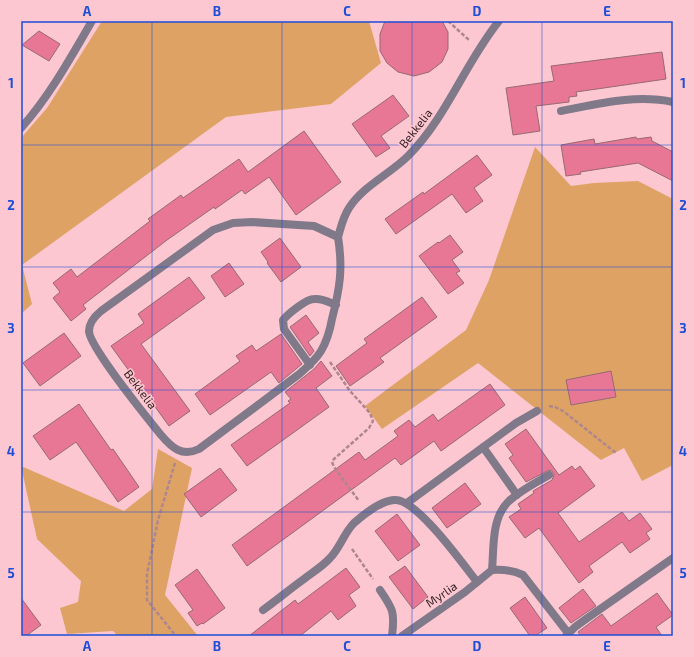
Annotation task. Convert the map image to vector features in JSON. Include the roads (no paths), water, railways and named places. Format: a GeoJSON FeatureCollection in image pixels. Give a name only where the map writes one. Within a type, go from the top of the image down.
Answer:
{"type":"FeatureCollection","features":[{"type":"Feature","properties":{"kind":"street"},"geometry":{"type":"LineString","coordinates":[[21,128],[30,118],[65,67],[92,21]]}},
{"type":"Feature","properties":{"kind":"street","name":"Bekkelia"},"geometry":{"type":"LineString","coordinates":[[338,237],[314,226],[252,222],[224,225],[203,236],[95,316],[89,327],[89,332],[94,345],[168,444],[179,451],[190,453],[199,449],[310,365],[318,355],[328,335],[336,305],[341,272],[341,257],[338,237],[344,217],[353,202],[360,195],[407,157],[428,133],[499,21]]}},
{"type":"Feature","properties":{"kind":"street"},"geometry":{"type":"LineString","coordinates":[[561,111],[616,100],[639,98],[673,102]]}},
{"type":"Feature","properties":{"kind":"street"},"geometry":{"type":"LineString","coordinates":[[310,365],[284,329],[283,320],[304,303],[313,298],[321,299],[336,305]]}},
{"type":"Feature","properties":{"kind":"street"},"geometry":{"type":"LineString","coordinates":[[407,503],[516,423],[537,411]]}},
{"type":"Feature","properties":{"kind":"street"},"geometry":{"type":"LineString","coordinates":[[483,447],[517,495]]}},
{"type":"Feature","properties":{"kind":"street"},"geometry":{"type":"LineString","coordinates":[[549,475],[507,502],[500,514],[495,534],[492,570],[504,569],[523,575],[567,635],[586,619],[673,558]]}},
{"type":"Feature","properties":{"kind":"street"},"geometry":{"type":"LineString","coordinates":[[263,610],[322,565],[334,553],[353,525],[368,512],[385,502],[394,499],[407,503],[422,517],[447,544],[477,582]]}},
{"type":"Feature","properties":{"kind":"street","name":"Myrlia"},"geometry":{"type":"LineString","coordinates":[[402,636],[492,570]]}},
{"type":"Feature","properties":{"kind":"street"},"geometry":{"type":"LineString","coordinates":[[380,590],[394,616],[392,636]]}}]}
